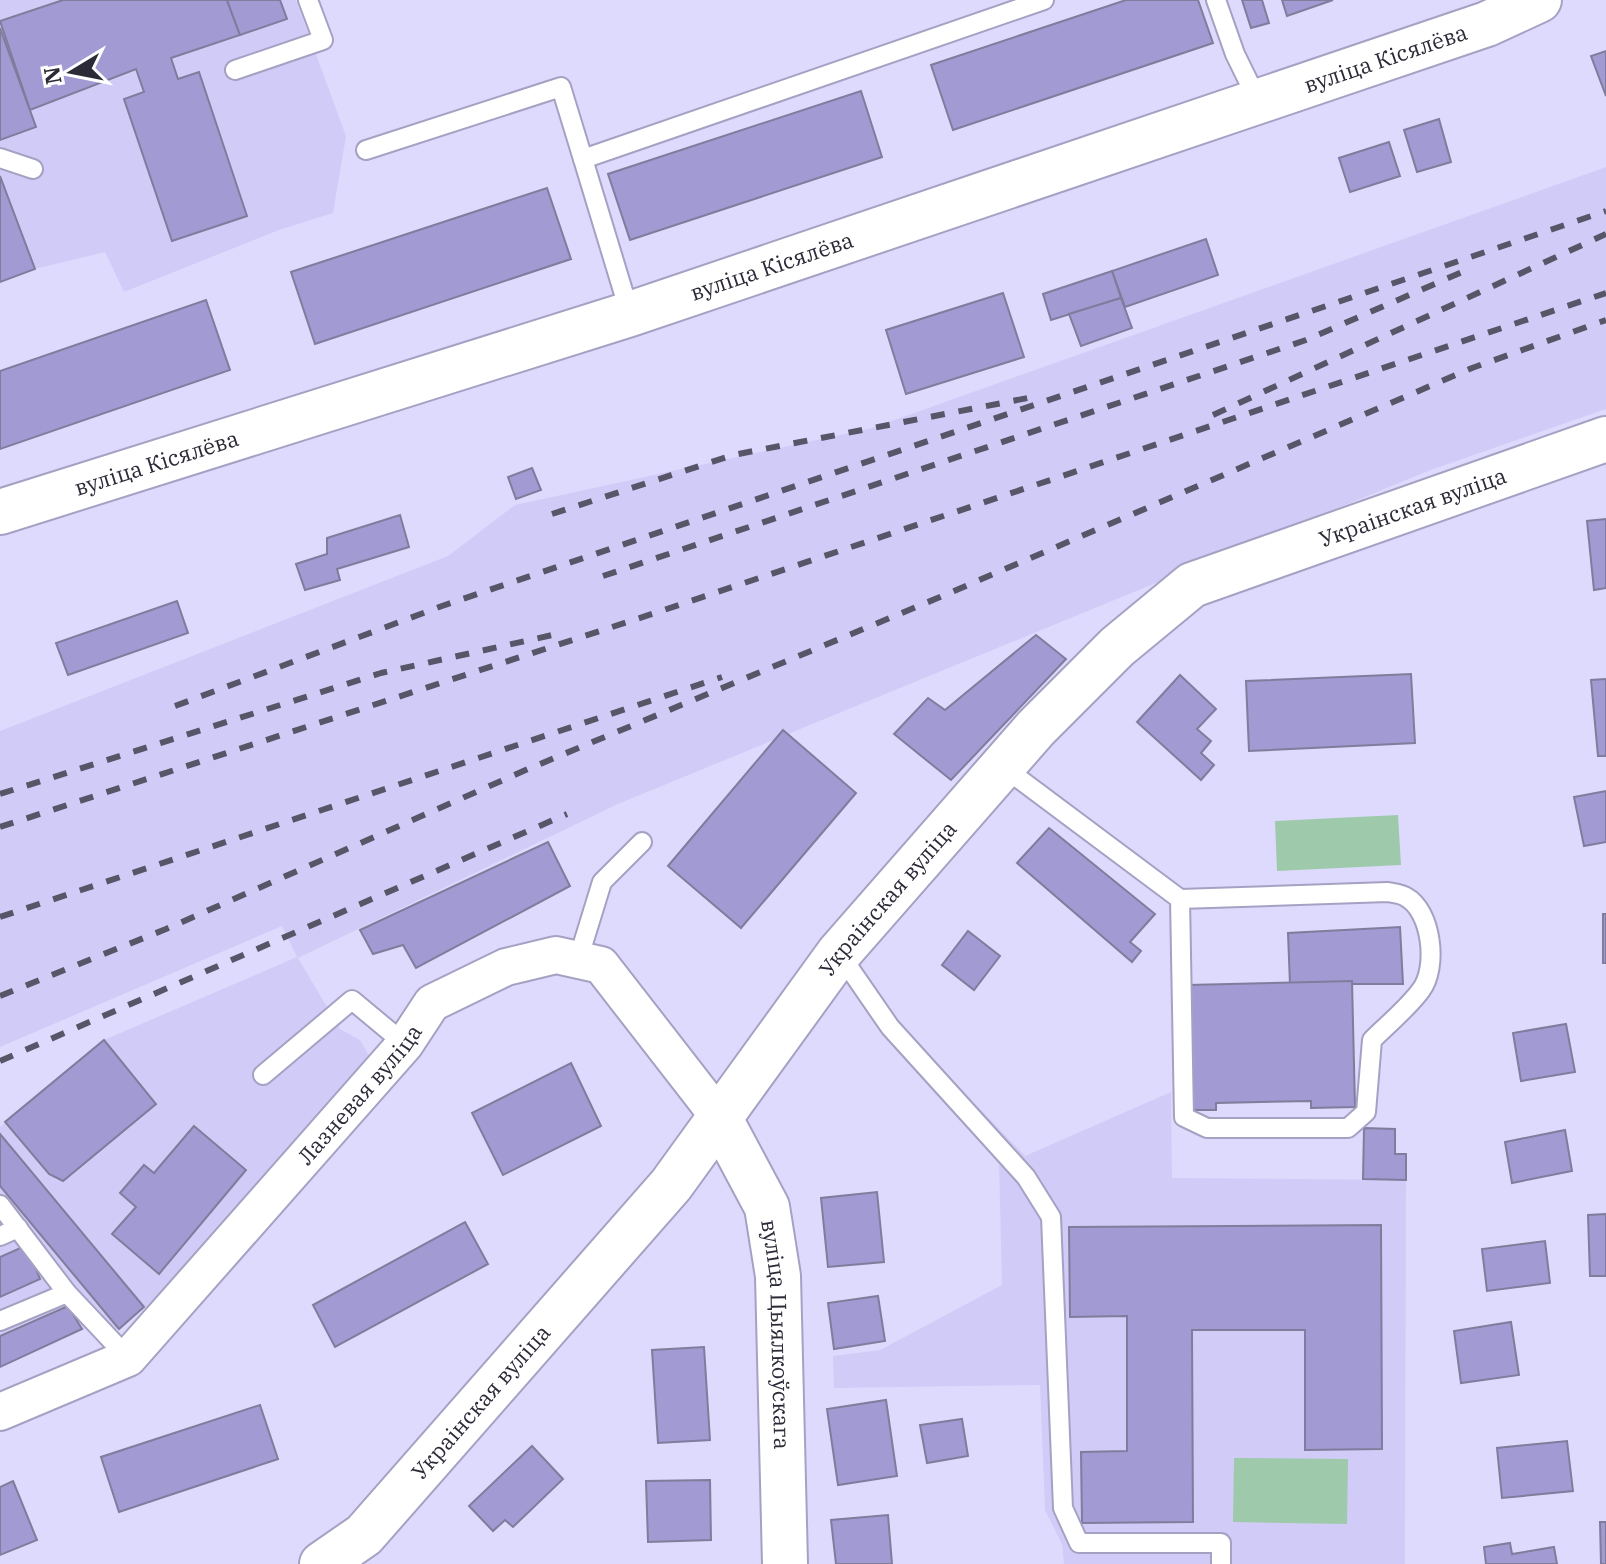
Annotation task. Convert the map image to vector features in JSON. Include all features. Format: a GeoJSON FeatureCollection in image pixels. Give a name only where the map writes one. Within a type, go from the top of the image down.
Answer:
{"type":"FeatureCollection","features":[{"type":"Feature","properties":{"kind":"street","name":"вуліца Кісялёва"},"geometry":{"type":"LineString","coordinates":[[0,512],[630,314],[1487,24],[1539,0]]}},
{"type":"Feature","properties":{"kind":"street","name":"Украінская вуліца"},"geometry":{"type":"LineString","coordinates":[[322,1564],[364,1550],[671,1185],[839,953],[1002,766],[1117,647],[1192,585],[1606,439]]}},
{"type":"Feature","properties":{"kind":"street","name":"Лазневая вуліца"},"geometry":{"type":"LineString","coordinates":[[0,1412],[128,1358],[405,1044],[432,1003],[506,967],[556,955],[601,965],[719,1117]]}},
{"type":"Feature","properties":{"kind":"street","name":"вуліца Цыялкоўскага"},"geometry":{"type":"LineString","coordinates":[[719,1117],[767,1207],[778,1276],[785,1564]]}},
{"type":"Feature","properties":{"kind":"lane"},"geometry":{"type":"LineString","coordinates":[[235,70],[323,40],[308,0]]}},
{"type":"Feature","properties":{"kind":"lane"},"geometry":{"type":"LineString","coordinates":[[583,159],[1044,0]]}},
{"type":"Feature","properties":{"kind":"lane"},"geometry":{"type":"LineString","coordinates":[[1216,0],[1235,54],[1258,101]]}},
{"type":"Feature","properties":{"kind":"lane"},"geometry":{"type":"LineString","coordinates":[[366,150],[561,87],[630,314]]}},
{"type":"Feature","properties":{"kind":"lane"},"geometry":{"type":"LineString","coordinates":[[0,158],[33,169]]}},
{"type":"Feature","properties":{"kind":"lane"},"geometry":{"type":"LineString","coordinates":[[1002,766],[1180,899],[1388,892],[1406,897],[1421,912],[1428,931],[1428,971],[1423,988],[1372,1040],[1366,1112],[1348,1128],[1207,1128],[1184,1117],[1180,899]]}},
{"type":"Feature","properties":{"kind":"lane"},"geometry":{"type":"LineString","coordinates":[[578,960],[602,882],[642,842]]}},
{"type":"Feature","properties":{"kind":"lane"},"geometry":{"type":"LineString","coordinates":[[839,953],[890,1027],[1026,1177],[1051,1217],[1063,1508],[1079,1543],[1221,1543],[1221,1564]]}},
{"type":"Feature","properties":{"kind":"lane"},"geometry":{"type":"LineString","coordinates":[[263,1075],[352,1000],[405,1044]]}},
{"type":"Feature","properties":{"kind":"lane"},"geometry":{"type":"LineString","coordinates":[[0,1205],[67,1293],[128,1358]]}},
{"type":"Feature","properties":{"kind":"lane"},"geometry":{"type":"LineString","coordinates":[[0,1236],[18,1228]]}},
{"type":"Feature","properties":{"kind":"lane"},"geometry":{"type":"LineString","coordinates":[[0,1321],[67,1293]]}},
{"type":"Feature","properties":{"kind":"shaded area"},"geometry":{"type":"Polygon","coordinates":[[[0,0],[296,0],[346,136],[333,213],[279,230],[124,292],[105,252],[35,269],[0,176],[0,0]]]}},
{"type":"Feature","properties":{"kind":"shaded area"},"geometry":{"type":"Polygon","coordinates":[[[1606,167],[1606,409],[1428,471],[618,804],[298,958],[340,1029],[360,1040],[370,1057],[166,1290],[119,1329],[82,1329],[0,1367],[0,1127],[104,1040],[297,957],[282,926],[0,1047],[0,731],[448,556],[515,505],[872,428],[1606,167]]]}},
{"type":"Feature","properties":{"kind":"shaded area"},"geometry":{"type":"Polygon","coordinates":[[[897,1022],[1025,1156],[1171,1092],[1172,1178],[1406,1180],[1405,1564],[1064,1564],[1062,1544],[1045,1510],[1040,1385],[834,1388],[833,1356],[880,1350],[1002,1285],[999,1163],[882,1034],[897,1022]]]}},
{"type":"Feature","properties":{"kind":"green space"},"geometry":{"type":"Polygon","coordinates":[[[1398,815],[1401,865],[1277,871],[1275,821],[1398,815]]]}},
{"type":"Feature","properties":{"kind":"green space"},"geometry":{"type":"Polygon","coordinates":[[[1234,1458],[1348,1459],[1347,1524],[1233,1522],[1234,1458]]]}},
{"type":"Feature","properties":{"kind":"building"},"geometry":{"type":"Polygon","coordinates":[[[63,0],[227,0],[240,35],[171,58],[178,79],[199,72],[247,216],[172,241],[124,99],[144,92],[136,69],[30,110],[0,21],[63,0]]]}},
{"type":"Feature","properties":{"kind":"building"},"geometry":{"type":"Polygon","coordinates":[[[227,0],[280,0],[287,19],[240,35],[227,0]]]}},
{"type":"Feature","properties":{"kind":"building"},"geometry":{"type":"Polygon","coordinates":[[[1126,0],[1198,0],[1213,43],[953,130],[931,65],[1126,0]]]}},
{"type":"Feature","properties":{"kind":"building"},"geometry":{"type":"Polygon","coordinates":[[[1242,0],[1262,0],[1269,23],[1251,28],[1242,0]]]}},
{"type":"Feature","properties":{"kind":"building"},"geometry":{"type":"Polygon","coordinates":[[[1282,0],[1333,0],[1287,16],[1282,0]]]}},
{"type":"Feature","properties":{"kind":"building"},"geometry":{"type":"Polygon","coordinates":[[[0,28],[36,127],[0,140],[0,28]]]}},
{"type":"Feature","properties":{"kind":"building"},"geometry":{"type":"Polygon","coordinates":[[[1606,51],[1606,96],[1591,56],[1606,51]]]}},
{"type":"Feature","properties":{"kind":"building"},"geometry":{"type":"Polygon","coordinates":[[[861,91],[882,157],[630,240],[608,174],[861,91]]]}},
{"type":"Feature","properties":{"kind":"building"},"geometry":{"type":"Polygon","coordinates":[[[1439,119],[1451,162],[1417,172],[1404,130],[1439,119]]]}},
{"type":"Feature","properties":{"kind":"building"},"geometry":{"type":"Polygon","coordinates":[[[1389,142],[1400,176],[1350,192],[1339,158],[1389,142]]]}},
{"type":"Feature","properties":{"kind":"building"},"geometry":{"type":"Polygon","coordinates":[[[0,176],[35,269],[0,282],[0,176]]]}},
{"type":"Feature","properties":{"kind":"building"},"geometry":{"type":"Polygon","coordinates":[[[547,188],[571,259],[315,344],[291,272],[547,188]]]}},
{"type":"Feature","properties":{"kind":"building"},"geometry":{"type":"Polygon","coordinates":[[[1206,239],[1218,275],[1125,307],[1112,271],[1206,239]]]}},
{"type":"Feature","properties":{"kind":"building"},"geometry":{"type":"Polygon","coordinates":[[[1112,271],[1121,298],[1051,320],[1043,294],[1112,271]]]}},
{"type":"Feature","properties":{"kind":"building"},"geometry":{"type":"Polygon","coordinates":[[[1003,293],[1024,357],[906,394],[886,330],[1003,293]]]}},
{"type":"Feature","properties":{"kind":"building"},"geometry":{"type":"Polygon","coordinates":[[[1121,298],[1132,328],[1081,346],[1069,314],[1121,298]]]}},
{"type":"Feature","properties":{"kind":"building"},"geometry":{"type":"Polygon","coordinates":[[[206,300],[230,370],[0,449],[0,371],[206,300]]]}},
{"type":"Feature","properties":{"kind":"building"},"geometry":{"type":"Polygon","coordinates":[[[532,468],[541,490],[516,499],[508,477],[532,468]]]}},
{"type":"Feature","properties":{"kind":"building"},"geometry":{"type":"Polygon","coordinates":[[[400,515],[409,547],[337,569],[340,580],[305,590],[296,564],[327,554],[327,538],[400,515]]]}},
{"type":"Feature","properties":{"kind":"building"},"geometry":{"type":"Polygon","coordinates":[[[1606,519],[1606,588],[1594,590],[1587,521],[1606,519]]]}},
{"type":"Feature","properties":{"kind":"building"},"geometry":{"type":"Polygon","coordinates":[[[177,601],[188,633],[68,675],[56,643],[177,601]]]}},
{"type":"Feature","properties":{"kind":"building"},"geometry":{"type":"Polygon","coordinates":[[[1036,635],[1066,659],[951,780],[894,734],[928,698],[945,710],[1036,635]]]}},
{"type":"Feature","properties":{"kind":"building"},"geometry":{"type":"Polygon","coordinates":[[[1411,674],[1415,743],[1249,751],[1246,681],[1411,674]]]}},
{"type":"Feature","properties":{"kind":"building"},"geometry":{"type":"Polygon","coordinates":[[[1180,675],[1216,709],[1197,729],[1211,741],[1201,753],[1214,765],[1201,780],[1137,722],[1180,675]]]}},
{"type":"Feature","properties":{"kind":"building"},"geometry":{"type":"Polygon","coordinates":[[[1606,679],[1606,756],[1598,756],[1591,680],[1606,679]]]}},
{"type":"Feature","properties":{"kind":"building"},"geometry":{"type":"Polygon","coordinates":[[[783,730],[856,793],[741,928],[668,866],[783,730]]]}},
{"type":"Feature","properties":{"kind":"building"},"geometry":{"type":"Polygon","coordinates":[[[1606,791],[1606,842],[1584,846],[1574,797],[1606,791]]]}},
{"type":"Feature","properties":{"kind":"building"},"geometry":{"type":"Polygon","coordinates":[[[1049,828],[1155,914],[1130,942],[1141,951],[1132,962],[1017,863],[1049,828]]]}},
{"type":"Feature","properties":{"kind":"building"},"geometry":{"type":"Polygon","coordinates":[[[548,842],[570,886],[416,968],[403,945],[373,954],[360,930],[548,842]]]}},
{"type":"Feature","properties":{"kind":"building"},"geometry":{"type":"Polygon","coordinates":[[[1603,914],[1606,914],[1606,963],[1603,963],[1603,914]]]}},
{"type":"Feature","properties":{"kind":"building"},"geometry":{"type":"Polygon","coordinates":[[[1400,927],[1403,984],[1290,984],[1288,933],[1400,927]]]}},
{"type":"Feature","properties":{"kind":"building"},"geometry":{"type":"Polygon","coordinates":[[[968,931],[1000,956],[974,990],[942,965],[968,931]]]}},
{"type":"Feature","properties":{"kind":"building"},"geometry":{"type":"Polygon","coordinates":[[[1352,981],[1355,1107],[1311,1108],[1311,1101],[1216,1103],[1216,1110],[1191,1110],[1188,985],[1352,981]]]}},
{"type":"Feature","properties":{"kind":"building"},"geometry":{"type":"Polygon","coordinates":[[[1566,1024],[1575,1072],[1521,1081],[1513,1033],[1566,1024]]]}},
{"type":"Feature","properties":{"kind":"building"},"geometry":{"type":"Polygon","coordinates":[[[104,1040],[156,1104],[63,1181],[49,1174],[5,1122],[104,1040]]]}},
{"type":"Feature","properties":{"kind":"building"},"geometry":{"type":"Polygon","coordinates":[[[571,1063],[601,1126],[503,1175],[472,1113],[571,1063]]]}},
{"type":"Feature","properties":{"kind":"building"},"geometry":{"type":"Polygon","coordinates":[[[194,1126],[246,1170],[159,1274],[112,1234],[136,1207],[120,1193],[144,1165],[154,1173],[194,1126]]]}},
{"type":"Feature","properties":{"kind":"building"},"geometry":{"type":"Polygon","coordinates":[[[1364,1128],[1395,1129],[1395,1154],[1406,1154],[1406,1180],[1363,1179],[1364,1128]]]}},
{"type":"Feature","properties":{"kind":"building"},"geometry":{"type":"Polygon","coordinates":[[[1565,1130],[1572,1171],[1512,1183],[1505,1142],[1565,1130]]]}},
{"type":"Feature","properties":{"kind":"building"},"geometry":{"type":"Polygon","coordinates":[[[0,1134],[144,1307],[119,1329],[0,1186],[0,1134]]]}},
{"type":"Feature","properties":{"kind":"building"},"geometry":{"type":"Polygon","coordinates":[[[877,1192],[884,1262],[828,1267],[821,1198],[877,1192]]]}},
{"type":"Feature","properties":{"kind":"building"},"geometry":{"type":"Polygon","coordinates":[[[1606,1214],[1606,1276],[1590,1276],[1588,1215],[1606,1214]]]}},
{"type":"Feature","properties":{"kind":"building"},"geometry":{"type":"Polygon","coordinates":[[[465,1222],[488,1264],[335,1347],[313,1305],[465,1222]]]}},
{"type":"Feature","properties":{"kind":"building"},"geometry":{"type":"Polygon","coordinates":[[[1381,1225],[1382,1449],[1305,1450],[1305,1330],[1192,1330],[1193,1522],[1082,1523],[1081,1452],[1127,1451],[1127,1316],[1070,1317],[1069,1227],[1381,1225]]]}},
{"type":"Feature","properties":{"kind":"building"},"geometry":{"type":"Polygon","coordinates":[[[1545,1241],[1550,1283],[1487,1291],[1482,1249],[1545,1241]]]}},
{"type":"Feature","properties":{"kind":"building"},"geometry":{"type":"Polygon","coordinates":[[[27,1245],[40,1279],[0,1297],[0,1257],[27,1245]]]}},
{"type":"Feature","properties":{"kind":"building"},"geometry":{"type":"Polygon","coordinates":[[[878,1296],[885,1341],[834,1349],[828,1303],[878,1296]]]}},
{"type":"Feature","properties":{"kind":"building"},"geometry":{"type":"Polygon","coordinates":[[[68,1306],[82,1329],[0,1367],[0,1336],[68,1306]]]}},
{"type":"Feature","properties":{"kind":"building"},"geometry":{"type":"Polygon","coordinates":[[[1511,1322],[1519,1375],[1461,1383],[1454,1331],[1511,1322]]]}},
{"type":"Feature","properties":{"kind":"building"},"geometry":{"type":"Polygon","coordinates":[[[704,1347],[710,1440],[658,1443],[652,1350],[704,1347]]]}},
{"type":"Feature","properties":{"kind":"building"},"geometry":{"type":"Polygon","coordinates":[[[886,1400],[897,1476],[838,1485],[827,1409],[886,1400]]]}},
{"type":"Feature","properties":{"kind":"building"},"geometry":{"type":"Polygon","coordinates":[[[260,1405],[278,1459],[119,1512],[101,1457],[260,1405]]]}},
{"type":"Feature","properties":{"kind":"building"},"geometry":{"type":"Polygon","coordinates":[[[962,1419],[968,1456],[927,1463],[920,1425],[962,1419]]]}},
{"type":"Feature","properties":{"kind":"building"},"geometry":{"type":"Polygon","coordinates":[[[1567,1441],[1573,1491],[1502,1498],[1497,1448],[1567,1441]]]}},
{"type":"Feature","properties":{"kind":"building"},"geometry":{"type":"Polygon","coordinates":[[[532,1446],[563,1479],[513,1527],[505,1520],[493,1531],[469,1506],[532,1446]]]}},
{"type":"Feature","properties":{"kind":"building"},"geometry":{"type":"Polygon","coordinates":[[[710,1480],[711,1540],[648,1542],[646,1481],[710,1480]]]}},
{"type":"Feature","properties":{"kind":"building"},"geometry":{"type":"Polygon","coordinates":[[[13,1481],[37,1540],[0,1555],[0,1487],[13,1481]]]}},
{"type":"Feature","properties":{"kind":"building"},"geometry":{"type":"Polygon","coordinates":[[[888,1515],[892,1564],[836,1564],[831,1520],[888,1515]]]}},
{"type":"Feature","properties":{"kind":"building"},"geometry":{"type":"Polygon","coordinates":[[[1600,1522],[1606,1522],[1606,1564],[1601,1564],[1600,1522]]]}},
{"type":"Feature","properties":{"kind":"building"},"geometry":{"type":"Polygon","coordinates":[[[1510,1543],[1512,1554],[1554,1547],[1557,1564],[1486,1564],[1484,1547],[1510,1543]]]}},
{"type":"Feature","properties":{"kind":"railway"},"geometry":{"type":"LineString","coordinates":[[175,706],[442,606],[1606,211]]}},
{"type":"Feature","properties":{"kind":"railway"},"geometry":{"type":"LineString","coordinates":[[1213,415],[1606,234]]}},
{"type":"Feature","properties":{"kind":"railway"},"geometry":{"type":"LineString","coordinates":[[603,576],[1306,340],[1462,272]]}},
{"type":"Feature","properties":{"kind":"railway"},"geometry":{"type":"LineString","coordinates":[[0,827],[655,613],[1606,293]]}},
{"type":"Feature","properties":{"kind":"railway"},"geometry":{"type":"LineString","coordinates":[[0,996],[166,929],[528,769],[940,597],[1472,368],[1606,320]]}},
{"type":"Feature","properties":{"kind":"railway"},"geometry":{"type":"LineString","coordinates":[[552,514],[733,455],[1033,397]]}},
{"type":"Feature","properties":{"kind":"railway"},"geometry":{"type":"LineString","coordinates":[[0,794],[381,673],[557,634]]}},
{"type":"Feature","properties":{"kind":"railway"},"geometry":{"type":"LineString","coordinates":[[0,917],[722,677]]}},
{"type":"Feature","properties":{"kind":"railway"},"geometry":{"type":"LineString","coordinates":[[0,1061],[567,814]]}}]}
